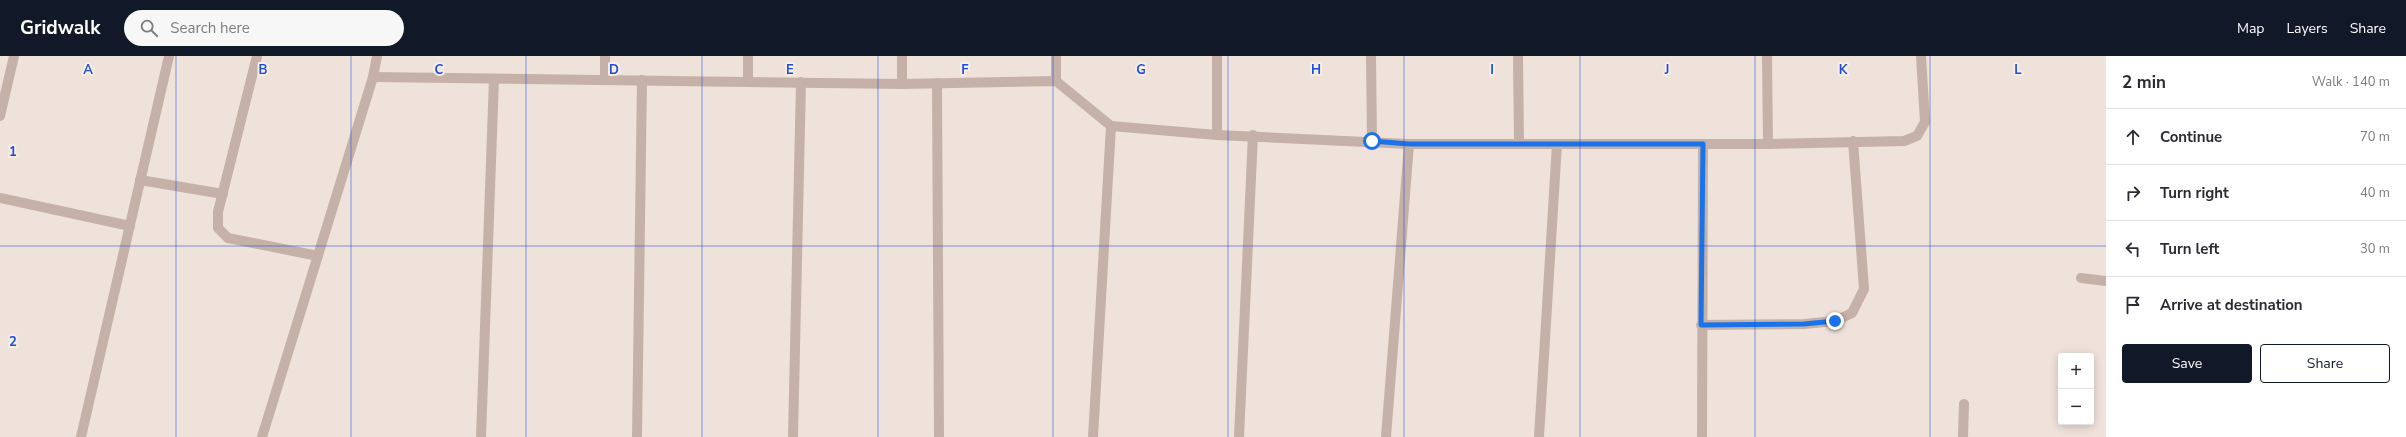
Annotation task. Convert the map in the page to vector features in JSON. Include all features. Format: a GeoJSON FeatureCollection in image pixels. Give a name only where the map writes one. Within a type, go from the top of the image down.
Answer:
{"type":"FeatureCollection","features":[{"type":"Feature","properties":{"kind":"street"},"geometry":{"type":"LineString","coordinates":[[0,116],[14,56]]}},
{"type":"Feature","properties":{"kind":"street"},"geometry":{"type":"LineString","coordinates":[[81,437],[169,56]]}},
{"type":"Feature","properties":{"kind":"street"},"geometry":{"type":"LineString","coordinates":[[257,56],[222,194],[218,212],[218,228],[228,238],[318,256]]}},
{"type":"Feature","properties":{"kind":"street"},"geometry":{"type":"LineString","coordinates":[[262,437],[373,77],[377,56]]}},
{"type":"Feature","properties":{"kind":"street"},"geometry":{"type":"LineString","coordinates":[[604,56],[605,80]]}},
{"type":"Feature","properties":{"kind":"street"},"geometry":{"type":"LineString","coordinates":[[748,56],[748,82]]}},
{"type":"Feature","properties":{"kind":"street"},"geometry":{"type":"LineString","coordinates":[[902,56],[902,84]]}},
{"type":"Feature","properties":{"kind":"street"},"geometry":{"type":"LineString","coordinates":[[1056,56],[1056,81]]}},
{"type":"Feature","properties":{"kind":"street"},"geometry":{"type":"LineString","coordinates":[[1217,56],[1217,135]]}},
{"type":"Feature","properties":{"kind":"street"},"geometry":{"type":"LineString","coordinates":[[1371,56],[1372,141]]}},
{"type":"Feature","properties":{"kind":"street"},"geometry":{"type":"LineString","coordinates":[[1518,56],[1519,144]]}},
{"type":"Feature","properties":{"kind":"street"},"geometry":{"type":"LineString","coordinates":[[1768,56],[1768,144]]}},
{"type":"Feature","properties":{"kind":"street"},"geometry":{"type":"LineString","coordinates":[[373,77],[902,84],[1056,81],[1111,126],[1217,135],[1253,135],[1409,144],[1768,144],[1904,141],[1917,136],[1925,122],[1921,56]]}},
{"type":"Feature","properties":{"kind":"street"},"geometry":{"type":"LineString","coordinates":[[481,437],[494,79]]}},
{"type":"Feature","properties":{"kind":"street"},"geometry":{"type":"LineString","coordinates":[[637,437],[642,80]]}},
{"type":"Feature","properties":{"kind":"street"},"geometry":{"type":"LineString","coordinates":[[793,437],[802,82]]}},
{"type":"Feature","properties":{"kind":"street"},"geometry":{"type":"LineString","coordinates":[[937,83],[939,437]]}},
{"type":"Feature","properties":{"kind":"street"},"geometry":{"type":"LineString","coordinates":[[1093,437],[1111,126]]}},
{"type":"Feature","properties":{"kind":"street"},"geometry":{"type":"LineString","coordinates":[[1239,437],[1253,135]]}},
{"type":"Feature","properties":{"kind":"street"},"geometry":{"type":"LineString","coordinates":[[1701,325],[1804,324],[1835,321],[1852,313],[1864,289],[1853,141]]}},
{"type":"Feature","properties":{"kind":"street"},"geometry":{"type":"LineString","coordinates":[[1386,437],[1409,144]]}},
{"type":"Feature","properties":{"kind":"street"},"geometry":{"type":"LineString","coordinates":[[1539,437],[1557,144]]}},
{"type":"Feature","properties":{"kind":"street"},"geometry":{"type":"LineString","coordinates":[[1702,437],[1701,325],[1703,144]]}},
{"type":"Feature","properties":{"kind":"street"},"geometry":{"type":"LineString","coordinates":[[140,180],[222,194]]}},
{"type":"Feature","properties":{"kind":"street"},"geometry":{"type":"LineString","coordinates":[[0,198],[130,226]]}},
{"type":"Feature","properties":{"kind":"street"},"geometry":{"type":"LineString","coordinates":[[2081,278],[2106,281]]}},
{"type":"Feature","properties":{"kind":"street"},"geometry":{"type":"LineString","coordinates":[[1963,437],[1964,404]]}},
{"type":"Feature","properties":{"kind":"route"},"geometry":{"type":"LineString","coordinates":[[1372,141],[1409,144],[1703,144],[1701,325],[1804,324],[1835,321]]}}]}
